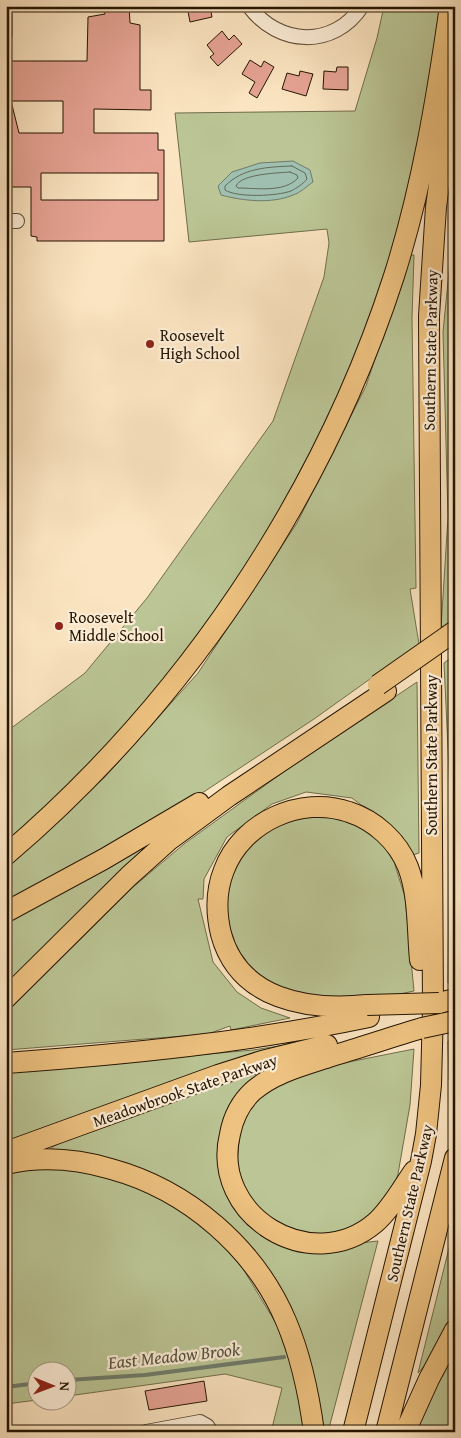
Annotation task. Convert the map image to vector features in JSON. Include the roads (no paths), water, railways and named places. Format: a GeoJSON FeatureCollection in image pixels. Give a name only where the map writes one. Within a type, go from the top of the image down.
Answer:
{"type":"FeatureCollection","features":[{"type":"Feature","properties":{"kind":"highway"},"geometry":{"type":"LineString","coordinates":[[6,855],[72,794],[159,699],[220,619],[254,569],[307,479],[360,366],[394,276],[412,213],[426,151],[438,88],[450,6]]}},
{"type":"Feature","properties":{"kind":"highway","name":"Southern State Parkway"},"geometry":{"type":"LineString","coordinates":[[353,1432],[421,1161],[429,1108],[432,1059],[429,316],[436,207],[455,71]]}},
{"type":"Feature","properties":{"kind":"highway"},"geometry":{"type":"LineString","coordinates":[[6,998],[129,876],[168,841],[382,688],[455,632]]}},
{"type":"Feature","properties":{"kind":"highway"},"geometry":{"type":"LineString","coordinates":[[6,912],[104,859],[185,811],[455,644]]}},
{"type":"Feature","properties":{"kind":"highway"},"geometry":{"type":"LineString","coordinates":[[432,1059],[414,893],[408,868],[398,849],[383,832],[353,813],[338,808],[311,806],[287,811],[276,816],[244,840],[233,854],[224,869],[217,901],[220,927],[227,948],[246,977],[273,995],[295,1003],[338,1007],[370,1019],[447,1001]]}},
{"type":"Feature","properties":{"kind":"highway","name":"Meadowbrook State Parkway"},"geometry":{"type":"LineString","coordinates":[[6,1152],[225,1073],[288,1055],[370,1019]]}},
{"type":"Feature","properties":{"kind":"highway","name":"Meadowbrook State Parkway"},"geometry":{"type":"LineString","coordinates":[[6,1063],[200,1044],[370,1019],[422,1028],[455,1021]]}},
{"type":"Feature","properties":{"kind":"highway"},"geometry":{"type":"LineString","coordinates":[[421,1161],[390,1206],[374,1223],[356,1235],[345,1239],[334,1242],[313,1243],[274,1232],[250,1214],[237,1194],[228,1170],[228,1148],[232,1125],[241,1106],[252,1092],[268,1080],[304,1065],[422,1028]]}},
{"type":"Feature","properties":{"kind":"highway","name":"Southern State Parkway"},"geometry":{"type":"LineString","coordinates":[[386,1432],[455,1158]]}},
{"type":"Feature","properties":{"kind":"highway"},"geometry":{"type":"LineString","coordinates":[[6,1164],[26,1160],[62,1160],[116,1170],[168,1192],[217,1227],[257,1271],[286,1321],[304,1378],[314,1432]]}},
{"type":"Feature","properties":{"kind":"highway"},"geometry":{"type":"LineString","coordinates":[[405,1432],[455,1330]]}},
{"type":"Feature","properties":{"kind":"street"},"geometry":{"type":"LineString","coordinates":[[249,6],[257,17],[271,27],[286,34],[310,38],[330,33],[346,25],[356,16],[362,6]]}},
{"type":"Feature","properties":{"kind":"street"},"geometry":{"type":"LineString","coordinates":[[146,1432],[200,1422],[207,1426],[211,1432]]}},
{"type":"Feature","properties":{"kind":"water"},"geometry":{"type":"Polygon","coordinates":[[[293,161],[310,170],[313,182],[296,194],[267,201],[239,199],[221,195],[218,186],[232,172],[260,163],[293,161]]]}},
{"type":"Feature","properties":{"kind":"waterway","name":"East Meadow Brook"},"geometry":{"type":"LineString","coordinates":[[78,1379],[145,1375],[284,1357]]}},
{"type":"Feature","properties":{"kind":"waterway","name":"East Meadow Brook"},"geometry":{"type":"LineString","coordinates":[[6,1387],[28,1384]]}},
{"type":"Feature","properties":{"kind":"place","name":"Roosevelt High School"},"geometry":{"type":"Point","coordinates":[150,344]}},
{"type":"Feature","properties":{"kind":"place","name":"Roosevelt Middle School"},"geometry":{"type":"Point","coordinates":[59,626]}}]}
